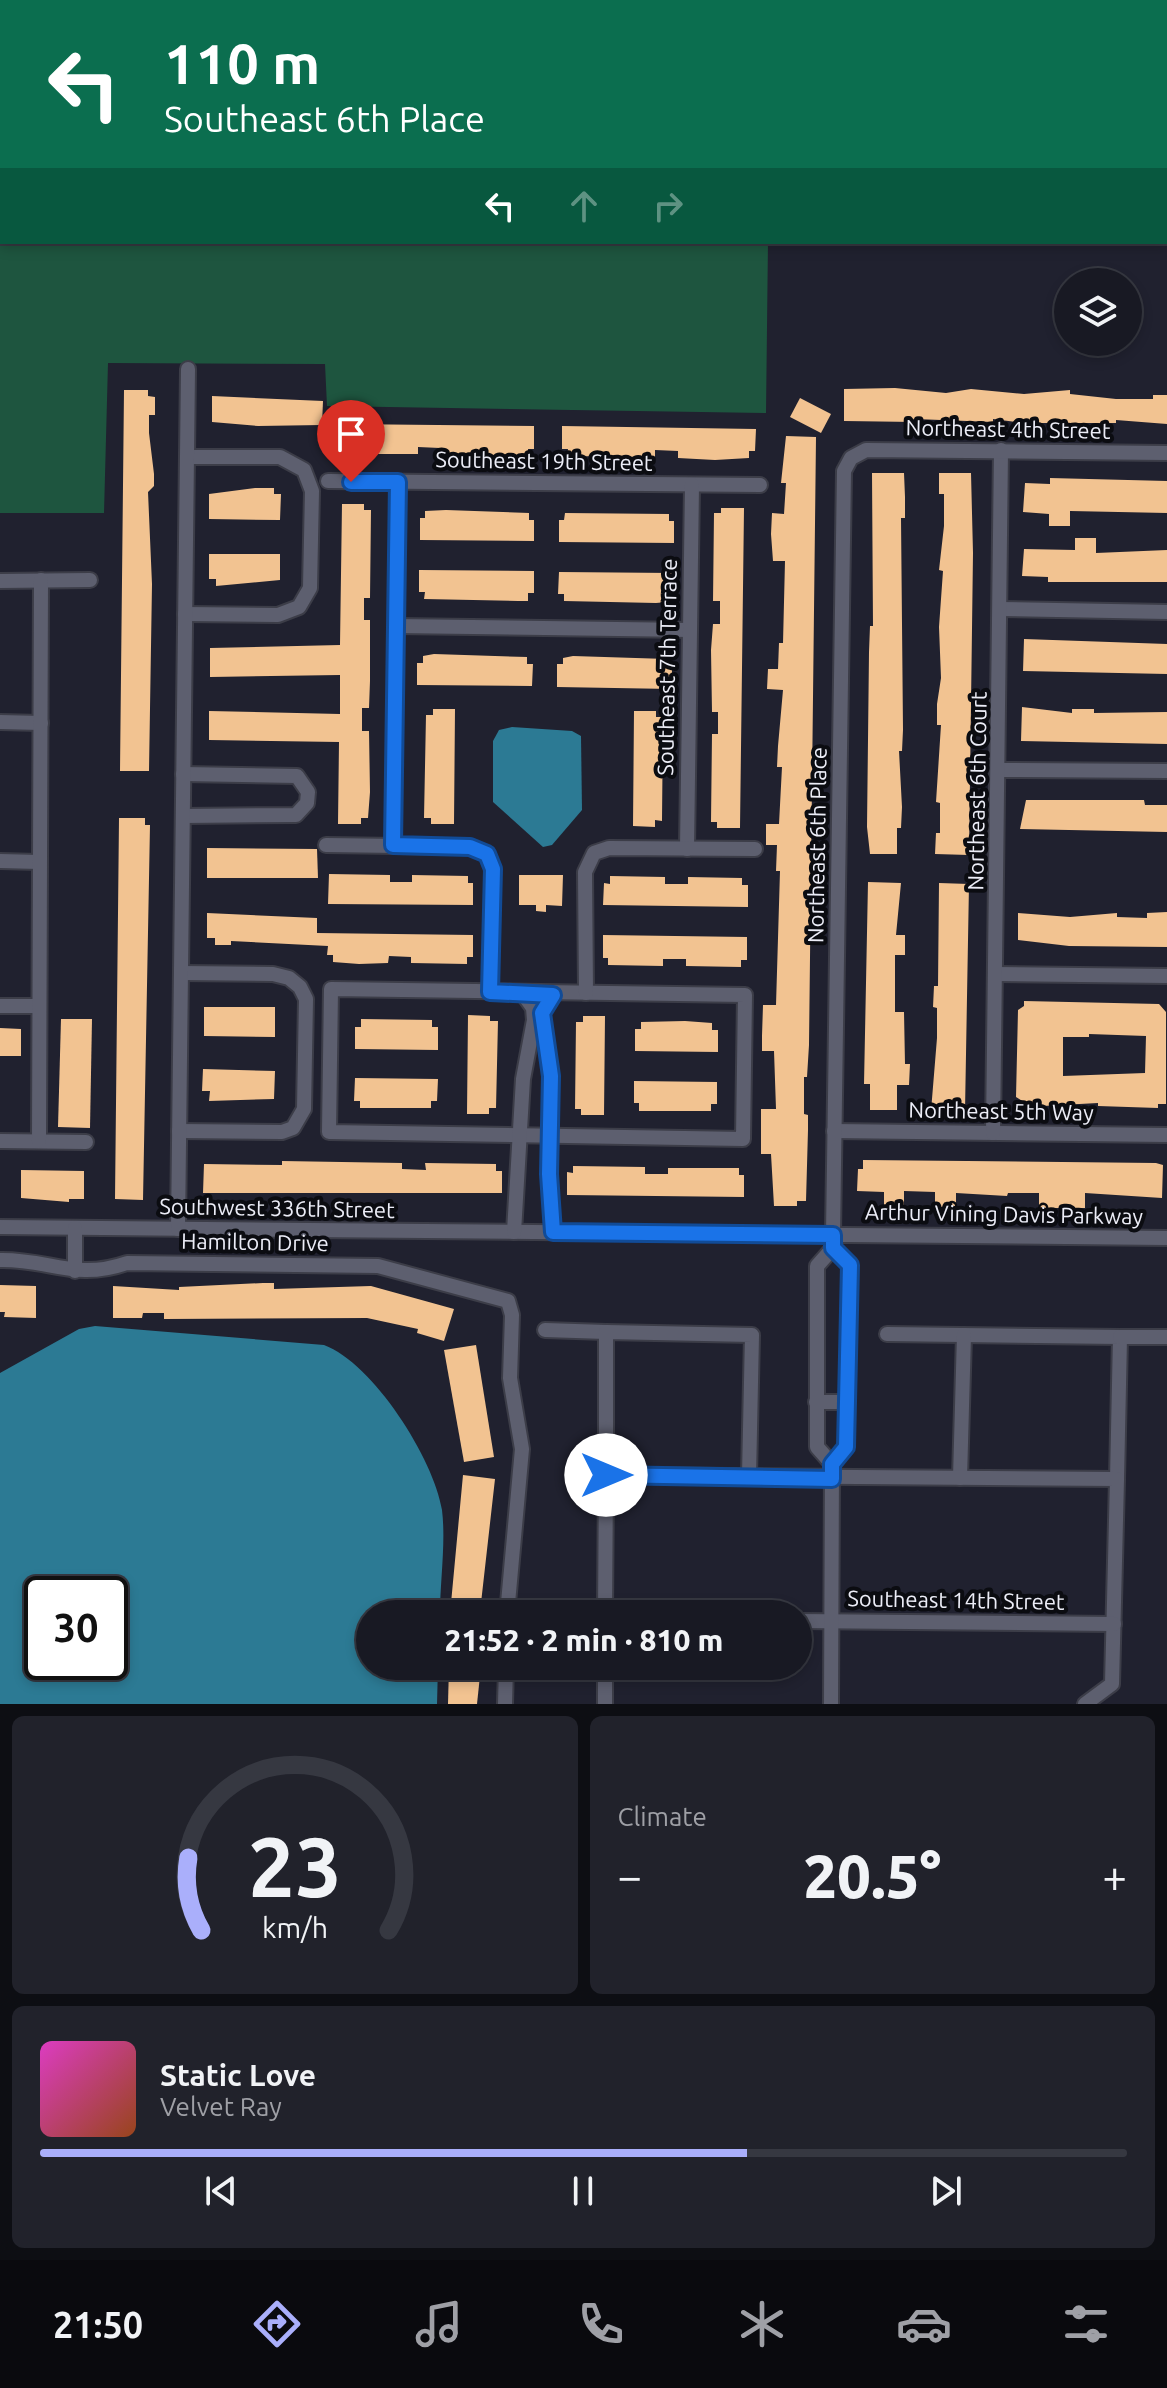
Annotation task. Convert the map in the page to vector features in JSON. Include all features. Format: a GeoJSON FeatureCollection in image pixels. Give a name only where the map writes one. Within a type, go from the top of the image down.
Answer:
{"type":"FeatureCollection","features":[{"type":"Feature","properties":{"kind":"street"},"geometry":{"type":"LineString","coordinates":[[178,1229],[188,369]]}},
{"type":"Feature","properties":{"kind":"street","name":"Northeast 4th Street"},"geometry":{"type":"LineString","coordinates":[[851,458],[866,450],[1167,453]]}},
{"type":"Feature","properties":{"kind":"street","name":"Northeast 6th Court"},"geometry":{"type":"LineString","coordinates":[[993,1133],[1000,770],[1001,450]]}},
{"type":"Feature","properties":{"kind":"street"},"geometry":{"type":"LineString","coordinates":[[185,614],[278,615],[299,607],[310,588],[312,491],[304,470],[280,457],[187,457]]}},
{"type":"Feature","properties":{"kind":"street","name":"Northeast 6th Place"},"geometry":{"type":"LineString","coordinates":[[833,1241],[844,471],[851,458]]}},
{"type":"Feature","properties":{"kind":"street","name":"Southeast 19th Street"},"geometry":{"type":"LineString","coordinates":[[328,481],[760,485]]}},
{"type":"Feature","properties":{"kind":"street"},"geometry":{"type":"LineString","coordinates":[[393,845],[398,482]]}},
{"type":"Feature","properties":{"kind":"street","name":"Southeast 7th Terrace"},"geometry":{"type":"LineString","coordinates":[[687,849],[692,485]]}},
{"type":"Feature","properties":{"kind":"street"},"geometry":{"type":"LineString","coordinates":[[39,1141],[41,580]]}},
{"type":"Feature","properties":{"kind":"street"},"geometry":{"type":"LineString","coordinates":[[0,581],[90,580]]}},
{"type":"Feature","properties":{"kind":"street"},"geometry":{"type":"LineString","coordinates":[[1000,609],[1167,612]]}},
{"type":"Feature","properties":{"kind":"street"},"geometry":{"type":"LineString","coordinates":[[396,626],[690,630]]}},
{"type":"Feature","properties":{"kind":"street"},"geometry":{"type":"LineString","coordinates":[[0,722],[41,723]]}},
{"type":"Feature","properties":{"kind":"street"},"geometry":{"type":"LineString","coordinates":[[1000,770],[1167,771]]}},
{"type":"Feature","properties":{"kind":"street"},"geometry":{"type":"LineString","coordinates":[[183,774],[297,776],[308,792],[307,803],[296,815],[183,816]]}},
{"type":"Feature","properties":{"kind":"street"},"geometry":{"type":"LineString","coordinates":[[326,845],[470,847],[487,854],[493,869],[490,992]]}},
{"type":"Feature","properties":{"kind":"street"},"geometry":{"type":"LineString","coordinates":[[586,993],[585,872],[594,853],[609,848],[755,849]]}},
{"type":"Feature","properties":{"kind":"street"},"geometry":{"type":"LineString","coordinates":[[0,861],[39,862]]}},
{"type":"Feature","properties":{"kind":"street"},"geometry":{"type":"LineString","coordinates":[[179,1131],[282,1132],[293,1128],[304,1109],[306,999],[289,978],[273,974],[181,973]]}},
{"type":"Feature","properties":{"kind":"street"},"geometry":{"type":"LineString","coordinates":[[996,974],[1167,976]]}},
{"type":"Feature","properties":{"kind":"street"},"geometry":{"type":"LineString","coordinates":[[331,989],[553,995],[586,993],[745,995],[743,1139],[329,1132],[331,989]]}},
{"type":"Feature","properties":{"kind":"street"},"geometry":{"type":"LineString","coordinates":[[514,1232],[525,1058],[534,1013],[523,994]]}},
{"type":"Feature","properties":{"kind":"street"},"geometry":{"type":"LineString","coordinates":[[553,995],[542,1013],[550,1061],[553,1232]]}},
{"type":"Feature","properties":{"kind":"street"},"geometry":{"type":"LineString","coordinates":[[0,1006],[39,1006]]}},
{"type":"Feature","properties":{"kind":"street"},"geometry":{"type":"LineString","coordinates":[[525,1058],[540,1053],[550,1061]]}},
{"type":"Feature","properties":{"kind":"street","name":"Northeast 5th Way"},"geometry":{"type":"LineString","coordinates":[[834,1131],[1167,1135]]}},
{"type":"Feature","properties":{"kind":"street"},"geometry":{"type":"LineString","coordinates":[[0,1141],[86,1142]]}},
{"type":"Feature","properties":{"kind":"street","name":"Southwest 336th Street"},"geometry":{"type":"LineString","coordinates":[[0,1227],[553,1232]]}},
{"type":"Feature","properties":{"kind":"street"},"geometry":{"type":"LineString","coordinates":[[75,1228],[75,1271]]}},
{"type":"Feature","properties":{"kind":"street","name":"Arthur Vining Davis Parkway"},"geometry":{"type":"LineString","coordinates":[[553,1232],[833,1241],[1167,1238]]}},
{"type":"Feature","properties":{"kind":"street"},"geometry":{"type":"LineString","coordinates":[[831,1704],[832,1472],[846,1447],[850,1265],[833,1241],[817,1266],[816,1402],[817,1447],[832,1472]]}},
{"type":"Feature","properties":{"kind":"street","name":"Hamilton Drive"},"geometry":{"type":"LineString","coordinates":[[0,1260],[26,1259],[75,1271],[101,1272],[127,1263],[378,1266],[508,1301],[512,1315],[510,1378],[522,1449],[508,1600]]}},
{"type":"Feature","properties":{"kind":"street"},"geometry":{"type":"LineString","coordinates":[[545,1330],[752,1335],[749,1476]]}},
{"type":"Feature","properties":{"kind":"street"},"geometry":{"type":"LineString","coordinates":[[605,1600],[606,1332]]}},
{"type":"Feature","properties":{"kind":"street"},"geometry":{"type":"LineString","coordinates":[[887,1334],[1167,1337]]}},
{"type":"Feature","properties":{"kind":"street"},"geometry":{"type":"LineString","coordinates":[[960,1478],[964,1335]]}},
{"type":"Feature","properties":{"kind":"street"},"geometry":{"type":"LineString","coordinates":[[1085,1704],[1112,1684],[1120,1337]]}},
{"type":"Feature","properties":{"kind":"street"},"geometry":{"type":"LineString","coordinates":[[816,1402],[848,1402]]}},
{"type":"Feature","properties":{"kind":"street"},"geometry":{"type":"LineString","coordinates":[[606,1475],[749,1476],[832,1472],[960,1478],[1117,1479]]}},
{"type":"Feature","properties":{"kind":"street","name":"Southeast 14th Street"},"geometry":{"type":"LineString","coordinates":[[812,1621],[1114,1624]]}},
{"type":"Feature","properties":{"kind":"street"},"geometry":{"type":"LineString","coordinates":[[505,1704],[506,1680]]}},
{"type":"Feature","properties":{"kind":"street"},"geometry":{"type":"LineString","coordinates":[[605,1680],[605,1704]]}},
{"type":"Feature","properties":{"kind":"green space"},"geometry":{"type":"Polygon","coordinates":[[[0,244],[768,244],[766,413],[327,406],[325,364],[108,363],[104,513],[0,513],[0,244]]]}},
{"type":"Feature","properties":{"kind":"water"},"geometry":{"type":"Polygon","coordinates":[[[512,727],[572,731],[581,736],[582,810],[552,845],[543,847],[493,802],[493,741],[499,730],[512,727]]]}},
{"type":"Feature","properties":{"kind":"water"},"geometry":{"type":"Polygon","coordinates":[[[95,1326],[324,1345],[343,1355],[381,1392],[414,1440],[437,1489],[443,1523],[441,1600],[356,1600],[356,1680],[438,1680],[437,1704],[0,1704],[0,1373],[79,1329],[95,1326]]]}},
{"type":"Feature","properties":{"kind":"building"},"geometry":{"type":"Polygon","coordinates":[[[895,388],[946,393],[971,389],[1024,394],[1070,390],[1070,394],[1116,399],[1153,399],[1153,395],[1167,395],[1167,424],[1116,420],[1116,423],[1025,423],[993,419],[993,422],[915,419],[915,422],[844,421],[844,389],[895,388]]]}},
{"type":"Feature","properties":{"kind":"building"},"geometry":{"type":"Polygon","coordinates":[[[124,390],[148,390],[148,396],[155,397],[155,415],[149,415],[154,486],[148,492],[152,584],[149,771],[120,771],[124,390]]]}},
{"type":"Feature","properties":{"kind":"building"},"geometry":{"type":"Polygon","coordinates":[[[212,396],[323,401],[322,425],[258,426],[212,422],[212,396]]]}},
{"type":"Feature","properties":{"kind":"building"},"geometry":{"type":"Polygon","coordinates":[[[800,398],[831,414],[821,433],[790,417],[800,398]]]}},
{"type":"Feature","properties":{"kind":"building"},"geometry":{"type":"Polygon","coordinates":[[[341,424],[534,426],[534,449],[528,449],[528,456],[440,455],[440,448],[418,447],[418,454],[346,454],[346,447],[341,447],[341,424]]]}},
{"type":"Feature","properties":{"kind":"building"},"geometry":{"type":"Polygon","coordinates":[[[562,426],[756,429],[755,451],[749,451],[749,458],[715,460],[678,458],[678,451],[655,450],[655,457],[567,456],[568,449],[562,449],[562,426]]]}},
{"type":"Feature","properties":{"kind":"building"},"geometry":{"type":"Polygon","coordinates":[[[786,436],[816,437],[809,1045],[807,1077],[804,1077],[804,1114],[808,1115],[808,1130],[806,1201],[797,1201],[797,1206],[774,1206],[771,1154],[761,1154],[761,1109],[776,1109],[774,1051],[762,1051],[762,1036],[763,1005],[776,1005],[780,871],[776,871],[777,845],[766,845],[766,824],[779,824],[782,767],[777,767],[783,690],[767,689],[768,669],[778,669],[779,643],[783,643],[785,561],[773,561],[771,534],[772,513],[784,514],[786,483],[781,483],[786,436]]]}},
{"type":"Feature","properties":{"kind":"building"},"geometry":{"type":"Polygon","coordinates":[[[872,473],[904,473],[905,518],[901,518],[903,730],[902,751],[899,751],[902,807],[901,828],[897,828],[897,854],[870,854],[867,827],[869,652],[870,626],[873,626],[872,473]]]}},
{"type":"Feature","properties":{"kind":"building"},"geometry":{"type":"Polygon","coordinates":[[[939,473],[971,473],[973,553],[969,855],[935,854],[936,833],[940,833],[940,803],[936,802],[941,725],[937,725],[937,704],[941,678],[939,627],[943,571],[939,570],[944,526],[944,494],[939,494],[939,473]]]}},
{"type":"Feature","properties":{"kind":"building"},"geometry":{"type":"Polygon","coordinates":[[[1050,478],[1167,481],[1167,513],[1070,511],[1070,526],[1049,526],[1049,514],[1023,512],[1025,483],[1050,484],[1050,478]]]}},
{"type":"Feature","properties":{"kind":"building"},"geometry":{"type":"Polygon","coordinates":[[[274,488],[274,494],[281,494],[280,520],[209,519],[209,494],[274,488]]]}},
{"type":"Feature","properties":{"kind":"building"},"geometry":{"type":"Polygon","coordinates":[[[342,504],[364,504],[364,510],[371,510],[370,598],[364,598],[364,620],[370,620],[369,708],[362,708],[362,731],[369,731],[370,792],[368,818],[361,818],[361,824],[338,824],[339,742],[209,740],[209,711],[340,714],[340,675],[210,677],[210,648],[340,645],[342,504]]]}},
{"type":"Feature","properties":{"kind":"building"},"geometry":{"type":"Polygon","coordinates":[[[721,508],[744,508],[740,828],[717,828],[717,822],[711,822],[712,734],[718,734],[718,712],[712,712],[711,650],[713,624],[720,624],[720,601],[713,601],[714,513],[721,513],[721,508]]]}},
{"type":"Feature","properties":{"kind":"building"},"geometry":{"type":"Polygon","coordinates":[[[425,511],[529,513],[529,520],[534,520],[534,541],[420,540],[420,518],[425,518],[425,511]]]}},
{"type":"Feature","properties":{"kind":"building"},"geometry":{"type":"Polygon","coordinates":[[[565,513],[669,514],[669,521],[674,521],[674,543],[559,542],[559,520],[564,520],[565,513]]]}},
{"type":"Feature","properties":{"kind":"building"},"geometry":{"type":"Polygon","coordinates":[[[1075,538],[1096,538],[1096,553],[1167,550],[1167,582],[1048,582],[1048,577],[1022,576],[1024,549],[1075,550],[1075,538]]]}},
{"type":"Feature","properties":{"kind":"building"},"geometry":{"type":"Polygon","coordinates":[[[209,554],[280,554],[280,580],[216,586],[216,579],[209,579],[209,554]]]}},
{"type":"Feature","properties":{"kind":"building"},"geometry":{"type":"Polygon","coordinates":[[[419,570],[534,571],[534,593],[528,593],[528,601],[424,599],[425,592],[419,592],[419,570]]]}},
{"type":"Feature","properties":{"kind":"building"},"geometry":{"type":"Polygon","coordinates":[[[559,572],[673,573],[673,595],[667,595],[667,602],[656,603],[564,601],[564,594],[558,594],[559,572]]]}},
{"type":"Feature","properties":{"kind":"building"},"geometry":{"type":"Polygon","coordinates":[[[1024,639],[1167,644],[1167,674],[1023,671],[1024,639]]]}},
{"type":"Feature","properties":{"kind":"building"},"geometry":{"type":"Polygon","coordinates":[[[423,656],[527,657],[527,664],[533,664],[532,686],[417,685],[417,663],[423,663],[423,656]]]}},
{"type":"Feature","properties":{"kind":"building"},"geometry":{"type":"Polygon","coordinates":[[[563,658],[667,659],[666,666],[672,666],[672,689],[557,687],[557,664],[563,664],[563,658]]]}},
{"type":"Feature","properties":{"kind":"building"},"geometry":{"type":"Polygon","coordinates":[[[1022,707],[1072,713],[1072,709],[1094,709],[1094,713],[1167,712],[1167,744],[1021,741],[1022,707]]]}},
{"type":"Feature","properties":{"kind":"building"},"geometry":{"type":"Polygon","coordinates":[[[433,709],[455,709],[454,824],[431,824],[431,818],[424,818],[426,715],[433,715],[433,709]]]}},
{"type":"Feature","properties":{"kind":"building"},"geometry":{"type":"Polygon","coordinates":[[[634,711],[656,711],[656,717],[663,717],[662,821],[655,820],[655,827],[633,826],[634,711]]]}},
{"type":"Feature","properties":{"kind":"building"},"geometry":{"type":"Polygon","coordinates":[[[1026,800],[1144,800],[1145,805],[1167,805],[1167,832],[1020,829],[1026,800]]]}},
{"type":"Feature","properties":{"kind":"building"},"geometry":{"type":"Polygon","coordinates":[[[119,818],[145,818],[145,825],[150,825],[143,1200],[115,1199],[119,818]]]}},
{"type":"Feature","properties":{"kind":"building"},"geometry":{"type":"Polygon","coordinates":[[[207,848],[317,849],[318,878],[207,878],[207,848]]]}},
{"type":"Feature","properties":{"kind":"building"},"geometry":{"type":"Polygon","coordinates":[[[329,874],[390,875],[390,882],[412,882],[412,875],[468,876],[468,883],[473,883],[473,905],[328,904],[329,874]]]}},
{"type":"Feature","properties":{"kind":"building"},"geometry":{"type":"Polygon","coordinates":[[[519,875],[563,875],[562,906],[546,905],[546,912],[536,911],[536,905],[519,905],[519,875]]]}},
{"type":"Feature","properties":{"kind":"building"},"geometry":{"type":"Polygon","coordinates":[[[610,876],[665,877],[665,884],[688,884],[688,877],[742,878],[742,885],[748,885],[748,907],[603,905],[604,883],[610,884],[610,876]]]}},
{"type":"Feature","properties":{"kind":"building"},"geometry":{"type":"Polygon","coordinates":[[[868,882],[901,883],[896,935],[905,935],[905,955],[895,955],[895,1012],[904,1012],[905,1064],[910,1064],[909,1085],[897,1085],[897,1110],[870,1110],[870,1084],[864,1084],[868,882]]]}},
{"type":"Feature","properties":{"kind":"building"},"geometry":{"type":"Polygon","coordinates":[[[939,883],[969,884],[965,1111],[931,1111],[937,1038],[937,1008],[933,1007],[934,986],[938,986],[939,883]]]}},
{"type":"Feature","properties":{"kind":"building"},"geometry":{"type":"Polygon","coordinates":[[[1167,912],[1167,947],[1069,946],[1018,940],[1018,913],[1070,917],[1117,913],[1117,917],[1147,918],[1147,913],[1167,912]]]}},
{"type":"Feature","properties":{"kind":"building"},"geometry":{"type":"Polygon","coordinates":[[[207,913],[317,918],[317,933],[473,935],[473,957],[467,957],[467,964],[411,963],[411,957],[389,956],[388,963],[359,964],[333,962],[333,955],[327,955],[328,946],[231,941],[231,945],[215,945],[215,938],[207,938],[207,913]]]}},
{"type":"Feature","properties":{"kind":"building"},"geometry":{"type":"Polygon","coordinates":[[[603,935],[747,937],[747,960],[741,960],[741,967],[686,966],[686,959],[663,959],[663,966],[608,965],[608,958],[603,958],[603,935]]]}},
{"type":"Feature","properties":{"kind":"building"},"geometry":{"type":"Polygon","coordinates":[[[1024,1001],[1159,1004],[1166,1012],[1166,1104],[1158,1104],[1158,1108],[1098,1106],[1098,1103],[1024,1107],[1024,1102],[1016,1097],[1018,1010],[1024,1006],[1024,1001]],[[1089,1034],[1089,1037],[1063,1037],[1063,1076],[1145,1073],[1146,1036],[1089,1034]]]}},
{"type":"Feature","properties":{"kind":"building"},"geometry":{"type":"Polygon","coordinates":[[[204,1007],[275,1007],[275,1037],[204,1036],[204,1007]]]}},
{"type":"Feature","properties":{"kind":"building"},"geometry":{"type":"Polygon","coordinates":[[[468,1015],[490,1016],[490,1021],[498,1021],[496,1108],[489,1108],[489,1114],[467,1114],[468,1015]]]}},
{"type":"Feature","properties":{"kind":"building"},"geometry":{"type":"Polygon","coordinates":[[[583,1016],[605,1016],[604,1115],[581,1115],[581,1109],[575,1109],[576,1022],[583,1022],[583,1016]]]}},
{"type":"Feature","properties":{"kind":"building"},"geometry":{"type":"Polygon","coordinates":[[[61,1019],[92,1019],[90,1128],[58,1127],[61,1019]]]}},
{"type":"Feature","properties":{"kind":"building"},"geometry":{"type":"Polygon","coordinates":[[[361,1019],[432,1020],[432,1027],[438,1027],[438,1050],[355,1049],[355,1027],[361,1027],[361,1019]]]}},
{"type":"Feature","properties":{"kind":"building"},"geometry":{"type":"Polygon","coordinates":[[[641,1022],[712,1023],[712,1030],[718,1030],[718,1052],[635,1051],[635,1029],[641,1029],[641,1022]]]}},
{"type":"Feature","properties":{"kind":"building"},"geometry":{"type":"Polygon","coordinates":[[[0,1028],[21,1029],[21,1056],[0,1056],[0,1028]]]}},
{"type":"Feature","properties":{"kind":"building"},"geometry":{"type":"Polygon","coordinates":[[[203,1069],[275,1071],[274,1099],[209,1101],[210,1091],[202,1091],[203,1069]]]}},
{"type":"Feature","properties":{"kind":"building"},"geometry":{"type":"Polygon","coordinates":[[[355,1078],[438,1079],[437,1101],[431,1101],[431,1108],[360,1108],[360,1101],[354,1101],[355,1078]]]}},
{"type":"Feature","properties":{"kind":"building"},"geometry":{"type":"Polygon","coordinates":[[[634,1081],[717,1082],[717,1104],[711,1104],[711,1111],[639,1111],[639,1103],[634,1103],[634,1081]]]}},
{"type":"Feature","properties":{"kind":"building"},"geometry":{"type":"Polygon","coordinates":[[[863,1160],[1156,1163],[1163,1165],[1162,1198],[1085,1193],[1085,1208],[1039,1208],[1039,1193],[1008,1193],[1007,1196],[956,1193],[956,1207],[935,1207],[935,1192],[904,1191],[904,1206],[884,1206],[884,1192],[857,1191],[858,1169],[863,1169],[863,1160]]]}},
{"type":"Feature","properties":{"kind":"building"},"geometry":{"type":"Polygon","coordinates":[[[282,1161],[402,1163],[402,1169],[426,1170],[425,1163],[496,1164],[496,1171],[502,1171],[502,1193],[203,1193],[204,1164],[282,1165],[282,1161]]]}},
{"type":"Feature","properties":{"kind":"building"},"geometry":{"type":"Polygon","coordinates":[[[573,1166],[645,1167],[645,1174],[668,1174],[668,1168],[739,1168],[739,1175],[744,1175],[744,1197],[567,1195],[567,1172],[573,1173],[573,1166]]]}},
{"type":"Feature","properties":{"kind":"building"},"geometry":{"type":"Polygon","coordinates":[[[21,1170],[84,1171],[84,1199],[69,1199],[69,1202],[21,1198],[21,1170]]]}},
{"type":"Feature","properties":{"kind":"building"},"geometry":{"type":"Polygon","coordinates":[[[274,1283],[274,1289],[371,1286],[454,1309],[444,1341],[417,1333],[418,1329],[367,1318],[164,1319],[164,1313],[143,1313],[142,1318],[113,1318],[113,1286],[179,1290],[179,1287],[274,1283]]]}},
{"type":"Feature","properties":{"kind":"building"},"geometry":{"type":"Polygon","coordinates":[[[0,1285],[36,1286],[36,1318],[4,1317],[5,1312],[0,1312],[0,1285]]]}},
{"type":"Feature","properties":{"kind":"building"},"geometry":{"type":"Polygon","coordinates":[[[476,1345],[494,1457],[464,1462],[444,1350],[476,1345]]]}},
{"type":"Feature","properties":{"kind":"building"},"geometry":{"type":"Polygon","coordinates":[[[463,1475],[495,1479],[481,1600],[451,1600],[463,1475]]]}},
{"type":"Feature","properties":{"kind":"building"},"geometry":{"type":"Polygon","coordinates":[[[449,1680],[480,1680],[477,1704],[448,1704],[449,1680]]]}},
{"type":"Feature","properties":{"kind":"route"},"geometry":{"type":"LineString","coordinates":[[351,482],[398,482],[393,845],[470,847],[487,854],[493,869],[490,992],[553,995],[542,1009],[542,1023],[551,1076],[549,1174],[553,1232],[833,1235],[833,1248],[850,1265],[846,1447],[832,1464],[832,1479],[606,1475]]}}]}
